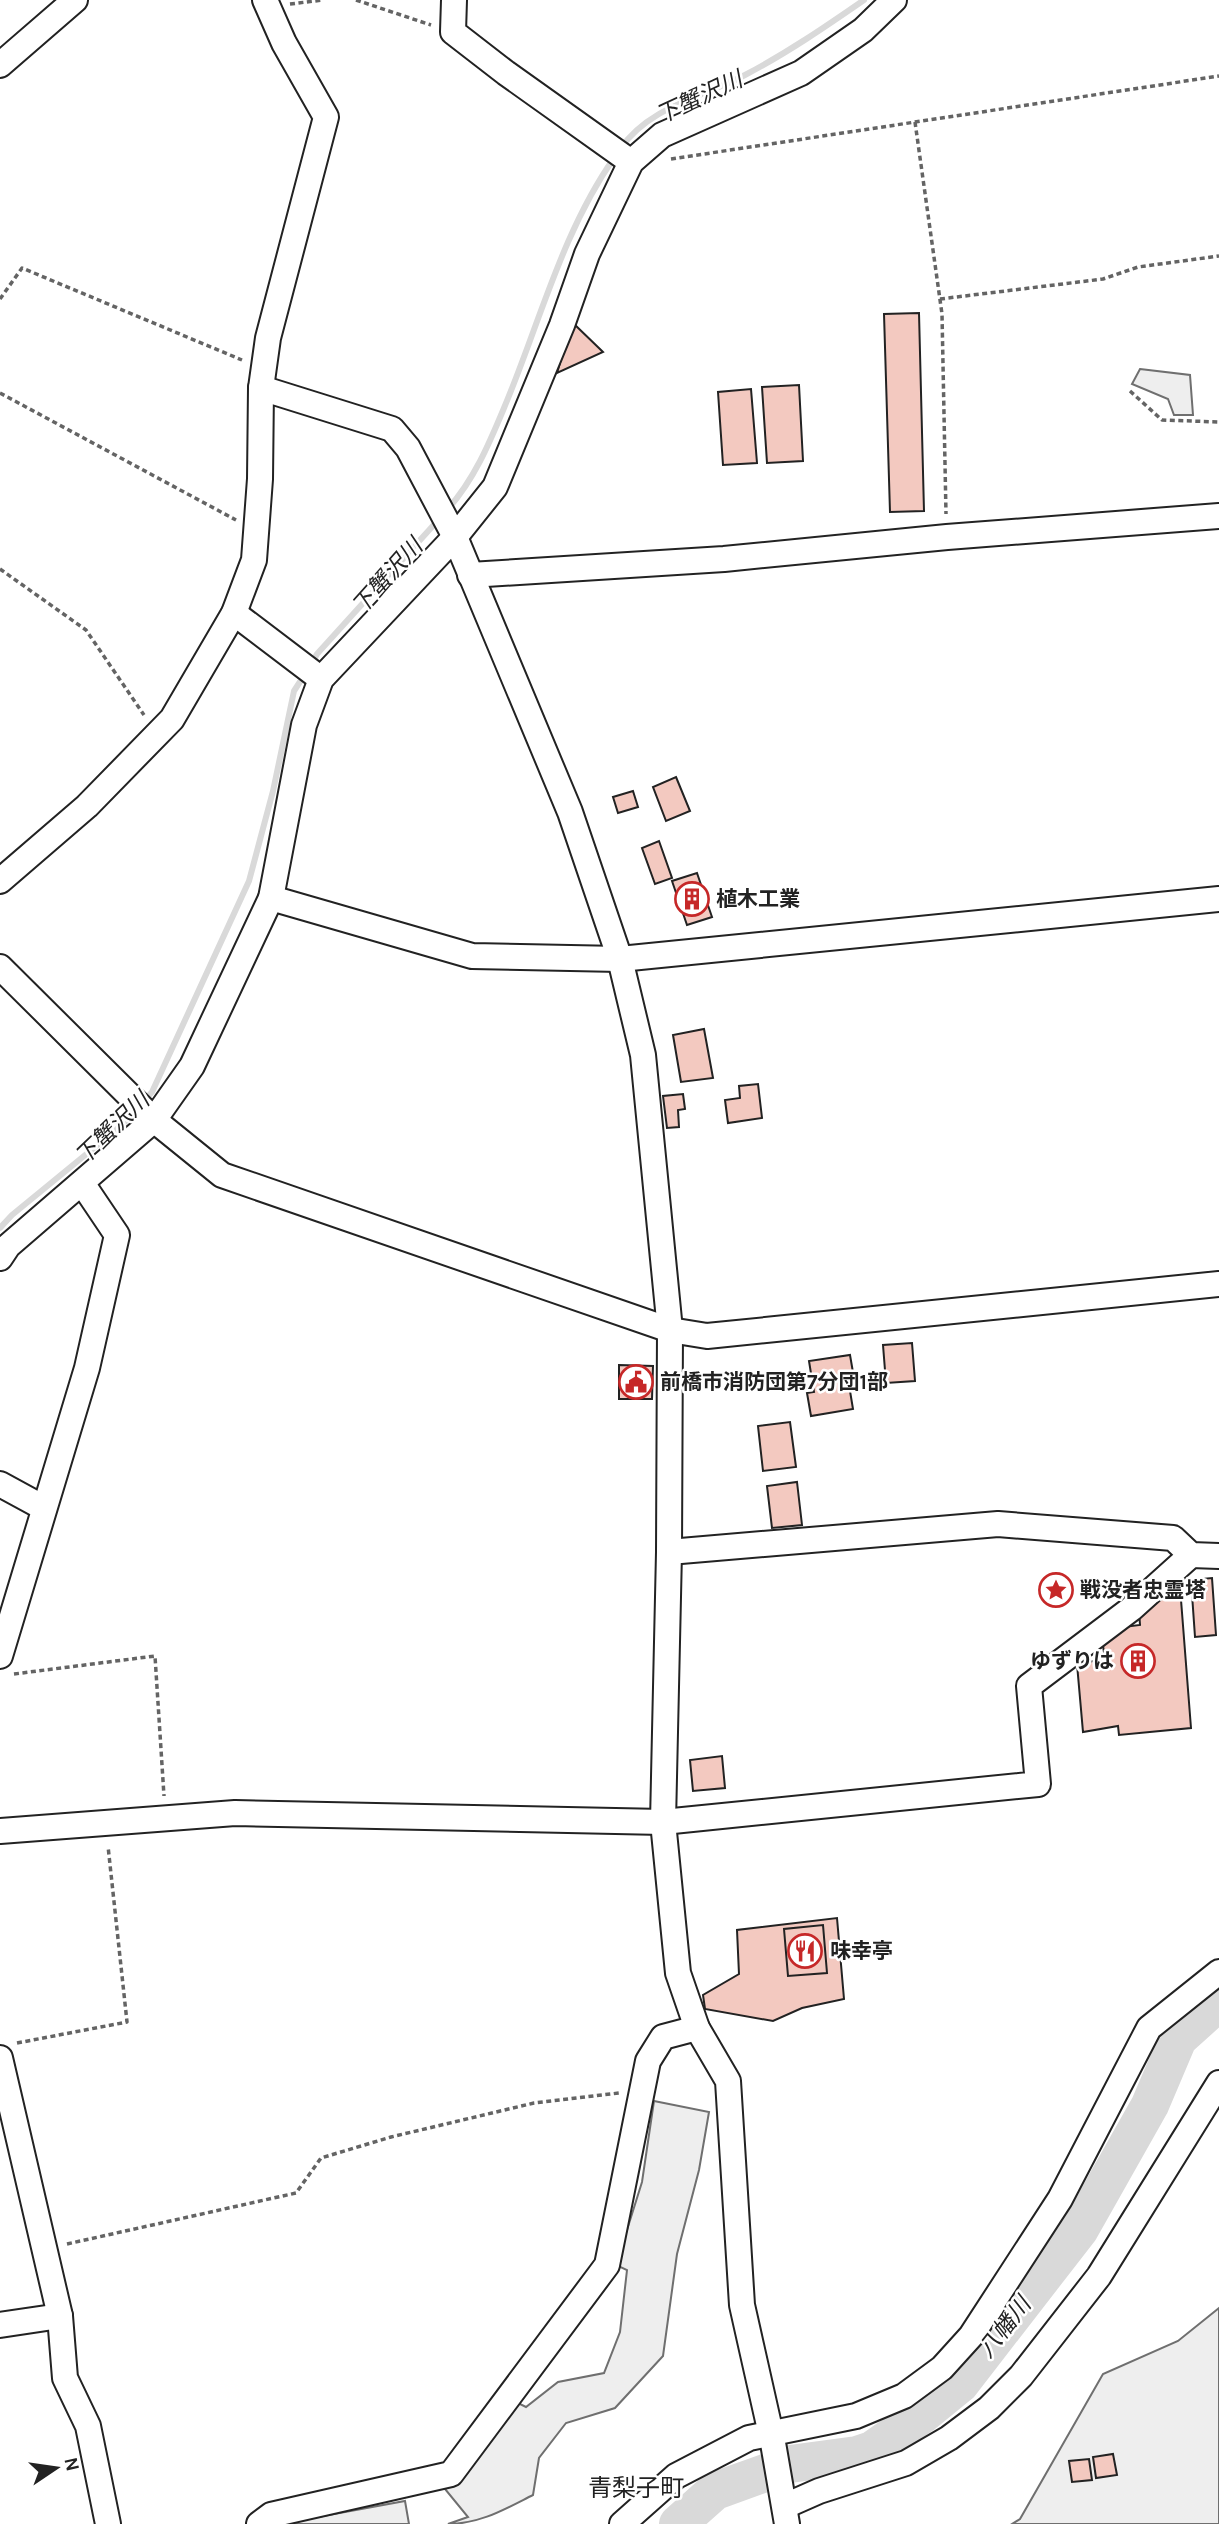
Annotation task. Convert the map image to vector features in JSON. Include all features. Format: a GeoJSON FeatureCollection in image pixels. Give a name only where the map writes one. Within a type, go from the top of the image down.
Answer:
{"type":"FeatureCollection","features":[{"type":"Feature","properties":{"kind":"street"},"geometry":{"type":"LineString","coordinates":[[0,65],[75,0]]}},
{"type":"Feature","properties":{"kind":"street"},"geometry":{"type":"LineString","coordinates":[[454,0],[453,32],[631,162]]}},
{"type":"Feature","properties":{"kind":"street"},"geometry":{"type":"LineString","coordinates":[[0,1258],[8,1246],[154,1120],[192,1066],[271,898],[304,725],[321,678],[454,537],[495,487],[562,325],[587,254],[631,162],[662,135],[801,73],[863,30],[894,0]]}},
{"type":"Feature","properties":{"kind":"street"},"geometry":{"type":"LineString","coordinates":[[0,881],[87,806],[172,719],[234,613],[254,560],[260,479],[262,378],[268,338],[326,117],[284,43],[266,4]]}},
{"type":"Feature","properties":{"kind":"street"},"geometry":{"type":"LineString","coordinates":[[262,378],[392,429],[408,448],[454,537],[570,812],[621,959],[643,1055],[670,1330],[669,1552],[663,1822],[678,1973],[697,2028],[728,2081],[742,2305],[785,2508],[819,2491],[906,2463],[948,2438],[989,2408],[1021,2376],[1099,2276],[1219,2083]]}},
{"type":"Feature","properties":{"kind":"street"},"geometry":{"type":"LineString","coordinates":[[470,575],[724,559],[947,537],[1219,516]]}},
{"type":"Feature","properties":{"kind":"street"},"geometry":{"type":"LineString","coordinates":[[234,613],[321,678]]}},
{"type":"Feature","properties":{"kind":"street"},"geometry":{"type":"LineString","coordinates":[[271,898],[472,956],[621,959],[1219,899]]}},
{"type":"Feature","properties":{"kind":"street"},"geometry":{"type":"LineString","coordinates":[[0,967],[154,1120],[222,1175],[670,1330],[707,1336],[1219,1284]]}},
{"type":"Feature","properties":{"kind":"street"},"geometry":{"type":"LineString","coordinates":[[6,1665],[44,1508],[87,1368],[117,1236],[82,1183]]}},
{"type":"Feature","properties":{"kind":"street"},"geometry":{"type":"LineString","coordinates":[[0,1484],[44,1508]]}},
{"type":"Feature","properties":{"kind":"street"},"geometry":{"type":"LineString","coordinates":[[669,1552],[998,1524],[1173,1538],[1191,1555],[1219,1556]]}},
{"type":"Feature","properties":{"kind":"street"},"geometry":{"type":"LineString","coordinates":[[0,1831],[235,1813],[663,1822],[1038,1784],[1029,1686],[1131,1609],[1191,1555]]}},
{"type":"Feature","properties":{"kind":"street"},"geometry":{"type":"LineString","coordinates":[[622,2524],[676,2476],[748,2438],[771,2439],[856,2416],[904,2396],[942,2368],[971,2336],[1059,2199],[1149,2028],[1219,1972]]}},
{"type":"Feature","properties":{"kind":"street"},"geometry":{"type":"LineString","coordinates":[[259,2524],[271,2515],[451,2474],[607,2265],[648,2061],[663,2037],[697,2028]]}},
{"type":"Feature","properties":{"kind":"street"},"geometry":{"type":"LineString","coordinates":[[6,2051],[44,2249],[60,2316],[65,2378],[88,2426],[108,2524]]}},
{"type":"Feature","properties":{"kind":"street"},"geometry":{"type":"LineString","coordinates":[[0,2325],[60,2316]]}},
{"type":"Feature","properties":{"kind":"path"},"geometry":{"type":"LineString","coordinates":[[266,4],[323,0]]}},
{"type":"Feature","properties":{"kind":"path"},"geometry":{"type":"LineString","coordinates":[[356,0],[453,32]]}},
{"type":"Feature","properties":{"kind":"path"},"geometry":{"type":"LineString","coordinates":[[667,160],[1219,76]]}},
{"type":"Feature","properties":{"kind":"path"},"geometry":{"type":"LineString","coordinates":[[915,122],[940,299],[947,537]]}},
{"type":"Feature","properties":{"kind":"path"},"geometry":{"type":"LineString","coordinates":[[940,299],[1102,279],[1138,267],[1219,256]]}},
{"type":"Feature","properties":{"kind":"path"},"geometry":{"type":"LineString","coordinates":[[0,299],[22,268],[262,378]]}},
{"type":"Feature","properties":{"kind":"path"},"geometry":{"type":"LineString","coordinates":[[1130,391],[1161,420],[1219,422]]}},
{"type":"Feature","properties":{"kind":"path"},"geometry":{"type":"LineString","coordinates":[[0,393],[256,531]]}},
{"type":"Feature","properties":{"kind":"path"},"geometry":{"type":"LineString","coordinates":[[0,569],[86,630],[157,734]]}},
{"type":"Feature","properties":{"kind":"path"},"geometry":{"type":"LineString","coordinates":[[6,1665],[155,1656],[166,1819]]}},
{"type":"Feature","properties":{"kind":"path"},"geometry":{"type":"LineString","coordinates":[[6,2051],[127,2022],[105,1823]]}},
{"type":"Feature","properties":{"kind":"path"},"geometry":{"type":"LineString","coordinates":[[44,2249],[296,2193],[321,2158],[391,2137],[534,2103],[642,2091]]}},
{"type":"Feature","properties":{"kind":"shaded area"},"geometry":{"type":"Polygon","coordinates":[[[1140,369],[1190,375],[1193,415],[1174,415],[1168,399],[1132,384],[1140,369]]]}},
{"type":"Feature","properties":{"kind":"shaded area"},"geometry":{"type":"Polygon","coordinates":[[[654,2101],[709,2112],[699,2170],[677,2254],[663,2356],[615,2408],[566,2423],[539,2458],[533,2495],[482,2519],[448,2524],[468,2517],[445,2489],[460,2480],[516,2402],[526,2407],[558,2382],[604,2373],[620,2332],[627,2270],[616,2265],[642,2182],[654,2101]]]}},
{"type":"Feature","properties":{"kind":"shaded area"},"geometry":{"type":"Polygon","coordinates":[[[1219,2308],[1219,2524],[1012,2524],[1020,2519],[1103,2374],[1178,2341],[1219,2308]]]}},
{"type":"Feature","properties":{"kind":"shaded area"},"geometry":{"type":"Polygon","coordinates":[[[405,2501],[409,2524],[284,2524],[285,2523],[405,2501]]]}},
{"type":"Feature","properties":{"kind":"building"},"geometry":{"type":"Polygon","coordinates":[[[919,313],[924,511],[890,512],[884,314],[919,313]]]}},
{"type":"Feature","properties":{"kind":"building"},"geometry":{"type":"Polygon","coordinates":[[[572,322],[603,352],[557,373],[572,322]]]}},
{"type":"Feature","properties":{"kind":"building"},"geometry":{"type":"Polygon","coordinates":[[[799,385],[803,461],[767,463],[762,387],[799,385]]]}},
{"type":"Feature","properties":{"kind":"building"},"geometry":{"type":"Polygon","coordinates":[[[751,389],[757,463],[723,465],[718,392],[751,389]]]}},
{"type":"Feature","properties":{"kind":"building"},"geometry":{"type":"Polygon","coordinates":[[[676,777],[690,811],[666,821],[653,787],[676,777]]]}},
{"type":"Feature","properties":{"kind":"building"},"geometry":{"type":"Polygon","coordinates":[[[633,791],[638,807],[618,813],[613,797],[633,791]]]}},
{"type":"Feature","properties":{"kind":"building"},"geometry":{"type":"Polygon","coordinates":[[[659,841],[672,878],[655,884],[642,848],[659,841]]]}},
{"type":"Feature","properties":{"kind":"building","name":"植木工業"},"geometry":{"type":"Polygon","coordinates":[[[697,873],[712,917],[687,925],[672,881],[697,873]]]}},
{"type":"Feature","properties":{"kind":"building"},"geometry":{"type":"Polygon","coordinates":[[[704,1029],[713,1078],[681,1082],[673,1035],[704,1029]]]}},
{"type":"Feature","properties":{"kind":"building"},"geometry":{"type":"Polygon","coordinates":[[[758,1084],[762,1118],[728,1123],[725,1100],[740,1098],[739,1086],[758,1084]]]}},
{"type":"Feature","properties":{"kind":"building"},"geometry":{"type":"Polygon","coordinates":[[[683,1094],[685,1109],[678,1110],[679,1127],[667,1128],[663,1096],[683,1094]]]}},
{"type":"Feature","properties":{"kind":"building"},"geometry":{"type":"Polygon","coordinates":[[[912,1343],[915,1381],[886,1383],[883,1345],[912,1343]]]}},
{"type":"Feature","properties":{"kind":"building"},"geometry":{"type":"Polygon","coordinates":[[[850,1355],[855,1384],[849,1385],[853,1409],[811,1416],[807,1393],[814,1392],[809,1361],[850,1355]]]}},
{"type":"Feature","properties":{"kind":"building","name":"前橋市消防団第7分団1部"},"geometry":{"type":"Polygon","coordinates":[[[619,1365],[653,1366],[652,1399],[619,1399],[619,1365]]]}},
{"type":"Feature","properties":{"kind":"building"},"geometry":{"type":"Polygon","coordinates":[[[790,1422],[796,1467],[763,1471],[758,1426],[790,1422]]]}},
{"type":"Feature","properties":{"kind":"building"},"geometry":{"type":"Polygon","coordinates":[[[797,1482],[802,1525],[772,1528],[767,1486],[797,1482]]]}},
{"type":"Feature","properties":{"kind":"building"},"geometry":{"type":"Polygon","coordinates":[[[1212,1578],[1216,1635],[1195,1637],[1191,1580],[1212,1578]]]}},
{"type":"Feature","properties":{"kind":"building","name":"ゆずりは"},"geometry":{"type":"Polygon","coordinates":[[[1180,1587],[1191,1728],[1119,1735],[1118,1726],[1083,1732],[1077,1664],[1105,1659],[1102,1639],[1116,1628],[1140,1625],[1139,1611],[1164,1589],[1180,1587]]]}},
{"type":"Feature","properties":{"kind":"building"},"geometry":{"type":"Polygon","coordinates":[[[722,1756],[725,1788],[693,1791],[690,1760],[722,1756]]]}},
{"type":"Feature","properties":{"kind":"building"},"geometry":{"type":"Polygon","coordinates":[[[837,1918],[844,1999],[802,2008],[773,2021],[705,2009],[703,1995],[739,1974],[737,1930],[837,1918]]]}},
{"type":"Feature","properties":{"kind":"building","name":"味幸亭"},"geometry":{"type":"Polygon","coordinates":[[[823,1925],[827,1973],[788,1976],[784,1929],[823,1925]]]}},
{"type":"Feature","properties":{"kind":"building"},"geometry":{"type":"Polygon","coordinates":[[[1113,2454],[1117,2475],[1096,2478],[1093,2457],[1113,2454]]]}},
{"type":"Feature","properties":{"kind":"building"},"geometry":{"type":"Polygon","coordinates":[[[1089,2459],[1092,2480],[1072,2482],[1069,2461],[1089,2459]]]}},
{"type":"Feature","properties":{"kind":"waterway","name":"下蟹沢川"},"geometry":{"type":"LineString","coordinates":[[620,149],[632,134],[661,113],[761,67],[864,0]]}},
{"type":"Feature","properties":{"kind":"waterway","name":"下蟹沢川"},"geometry":{"type":"LineString","coordinates":[[447,510],[473,474],[486,448],[566,248],[580,217],[614,158]]}},
{"type":"Feature","properties":{"kind":"waterway","name":"下蟹沢川"},"geometry":{"type":"LineString","coordinates":[[311,665],[317,654],[440,518]]}},
{"type":"Feature","properties":{"kind":"waterway","name":"下蟹沢川"},"geometry":{"type":"LineString","coordinates":[[143,1102],[152,1092],[249,881],[273,791],[294,691],[305,674]]}},
{"type":"Feature","properties":{"kind":"waterway","name":"下蟹沢川"},"geometry":{"type":"LineString","coordinates":[[0,1228],[12,1215],[123,1124],[135,1110]]}},
{"type":"Feature","properties":{"kind":"waterway","name":"八幡川"},"geometry":{"type":"LineString","coordinates":[[678,2524],[715,2491],[790,2464],[857,2455],[872,2450],[960,2384],[1080,2229],[1150,2105],[1178,2039],[1219,2002]]}},
{"type":"Feature","properties":{"kind":"place","name":"植木工業"},"geometry":{"type":"Point","coordinates":[692,899]}},
{"type":"Feature","properties":{"kind":"place","name":"前橋市消防団第7分団1部"},"geometry":{"type":"Point","coordinates":[636,1382]}},
{"type":"Feature","properties":{"kind":"place","name":"戦没者忠霊塔"},"geometry":{"type":"Point","coordinates":[1056,1590]}},
{"type":"Feature","properties":{"kind":"place","name":"ゆずりは"},"geometry":{"type":"Point","coordinates":[1138,1661]}},
{"type":"Feature","properties":{"kind":"place","name":"味幸亭"},"geometry":{"type":"Point","coordinates":[805,1951]}},
{"type":"Feature","properties":{"kind":"district","name":"青梨子町"},"geometry":{"type":"Point","coordinates":[636,2488]}}]}
